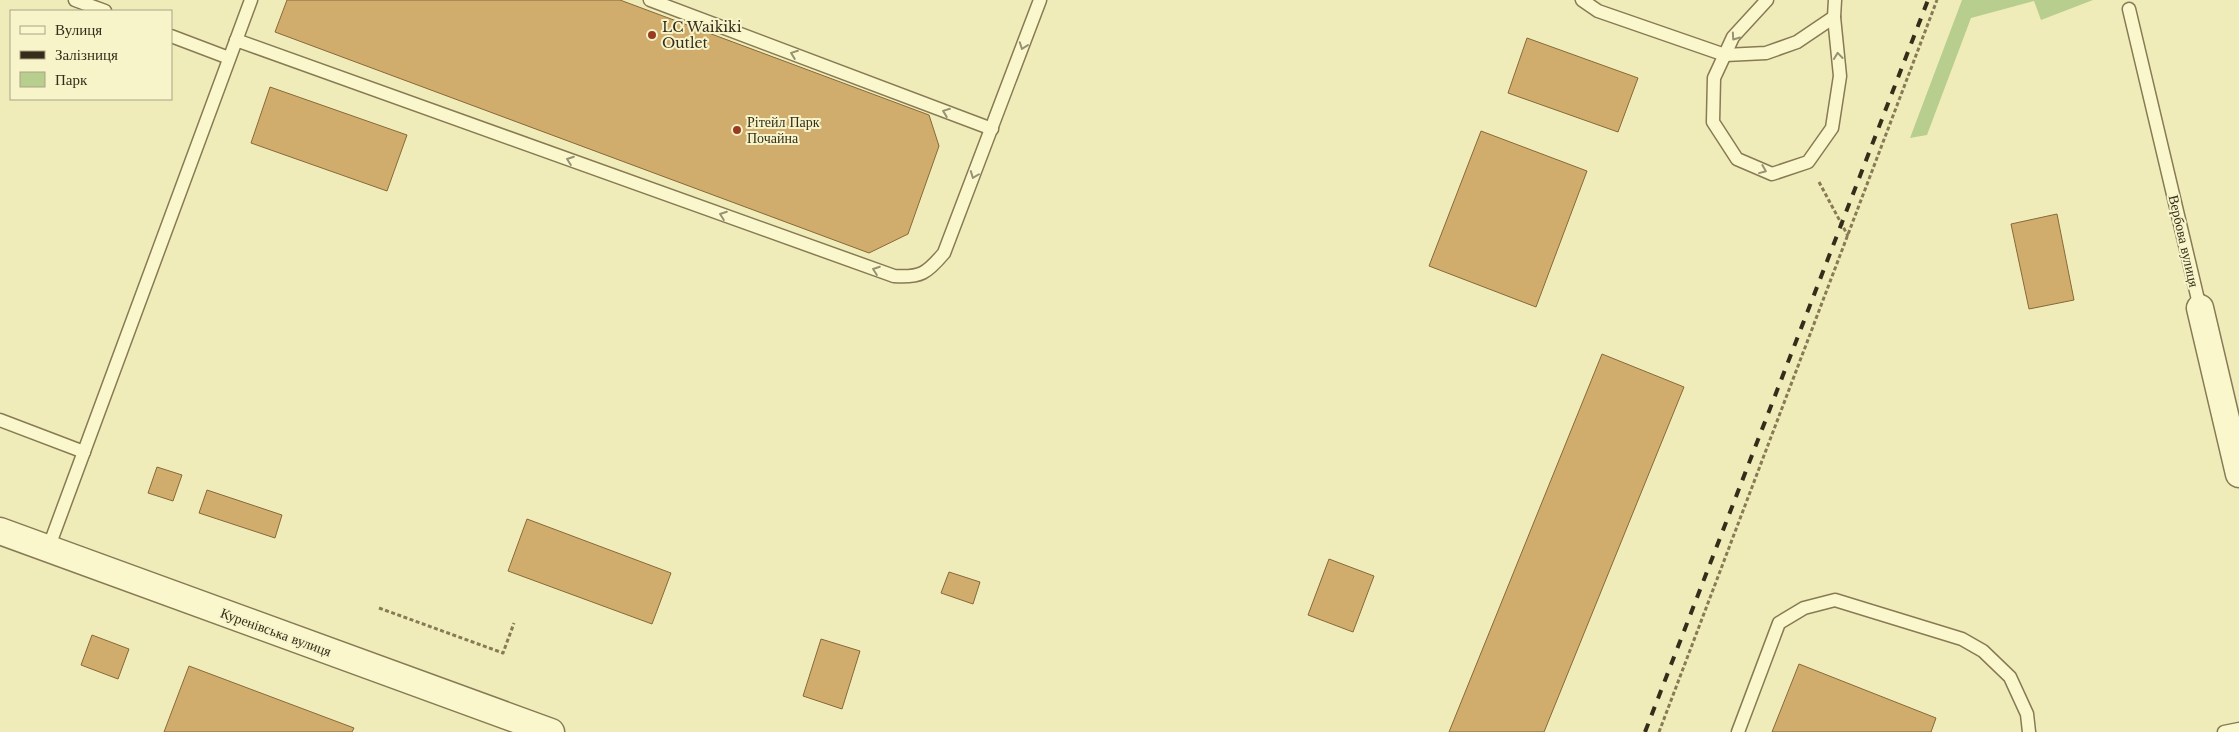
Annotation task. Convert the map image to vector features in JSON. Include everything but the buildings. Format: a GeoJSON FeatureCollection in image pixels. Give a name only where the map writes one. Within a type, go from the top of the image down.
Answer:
{"type":"FeatureCollection","features":[{"type":"Feature","properties":{"kind":"street","name":"Вербова вулиця"},"geometry":{"type":"LineString","coordinates":[[2200,308],[2239,474]]}},
{"type":"Feature","properties":{"kind":"street","name":"Куренівська вулиця"},"geometry":{"type":"LineString","coordinates":[[0,531],[551,732]]}},
{"type":"Feature","properties":{"kind":"lane"},"geometry":{"type":"LineString","coordinates":[[75,0],[102,10]]}},
{"type":"Feature","properties":{"kind":"lane"},"geometry":{"type":"LineString","coordinates":[[48,549],[251,0]]}},
{"type":"Feature","properties":{"kind":"lane"},"geometry":{"type":"LineString","coordinates":[[650,0],[992,129]]}},
{"type":"Feature","properties":{"kind":"lane"},"geometry":{"type":"LineString","coordinates":[[236,40],[894,276],[912,278],[931,269],[944,253],[1040,0]]}},
{"type":"Feature","properties":{"kind":"lane"},"geometry":{"type":"LineString","coordinates":[[1582,0],[1598,11],[1725,55],[1766,53],[1798,42],[1834,17]]}},
{"type":"Feature","properties":{"kind":"lane"},"geometry":{"type":"LineString","coordinates":[[1767,0],[1733,37],[1714,78],[1713,122],[1738,159],[1772,174],[1808,162],[1832,128],[1840,76],[1834,17],[1835,0]]}},
{"type":"Feature","properties":{"kind":"lane","name":"Вербова вулиця"},"geometry":{"type":"LineString","coordinates":[[2129,9],[2200,308]]}},
{"type":"Feature","properties":{"kind":"lane"},"geometry":{"type":"LineString","coordinates":[[172,36],[230,58]]}},
{"type":"Feature","properties":{"kind":"lane"},"geometry":{"type":"LineString","coordinates":[[0,420],[84,452]]}},
{"type":"Feature","properties":{"kind":"lane"},"geometry":{"type":"LineString","coordinates":[[1738,732],[1779,624],[1804,608],[1835,600],[1962,639],[1983,650],[2010,677],[2027,714],[2029,732]]}},
{"type":"Feature","properties":{"kind":"lane"},"geometry":{"type":"LineString","coordinates":[[2224,732],[2239,730]]}},
{"type":"Feature","properties":{"kind":"path"},"geometry":{"type":"LineString","coordinates":[[1659,732],[1849,237],[1937,0]]}},
{"type":"Feature","properties":{"kind":"path"},"geometry":{"type":"LineString","coordinates":[[1808,162],[1849,237]]}},
{"type":"Feature","properties":{"kind":"path"},"geometry":{"type":"LineString","coordinates":[[379,608],[503,653],[514,623]]}},
{"type":"Feature","properties":{"kind":"green space"},"geometry":{"type":"Polygon","coordinates":[[[1962,0],[2093,0],[2041,20],[2034,1],[1971,18],[1927,135],[1910,138],[1962,0]]]}},
{"type":"Feature","properties":{"kind":"railway"},"geometry":{"type":"LineString","coordinates":[[1645,732],[1928,0]]}},
{"type":"Feature","properties":{"kind":"place","name":"LC Waikiki Outlet"},"geometry":{"type":"Point","coordinates":[652,35]}},
{"type":"Feature","properties":{"kind":"place","name":"Рітейл Парк Почайна"},"geometry":{"type":"Point","coordinates":[737,130]}}]}
